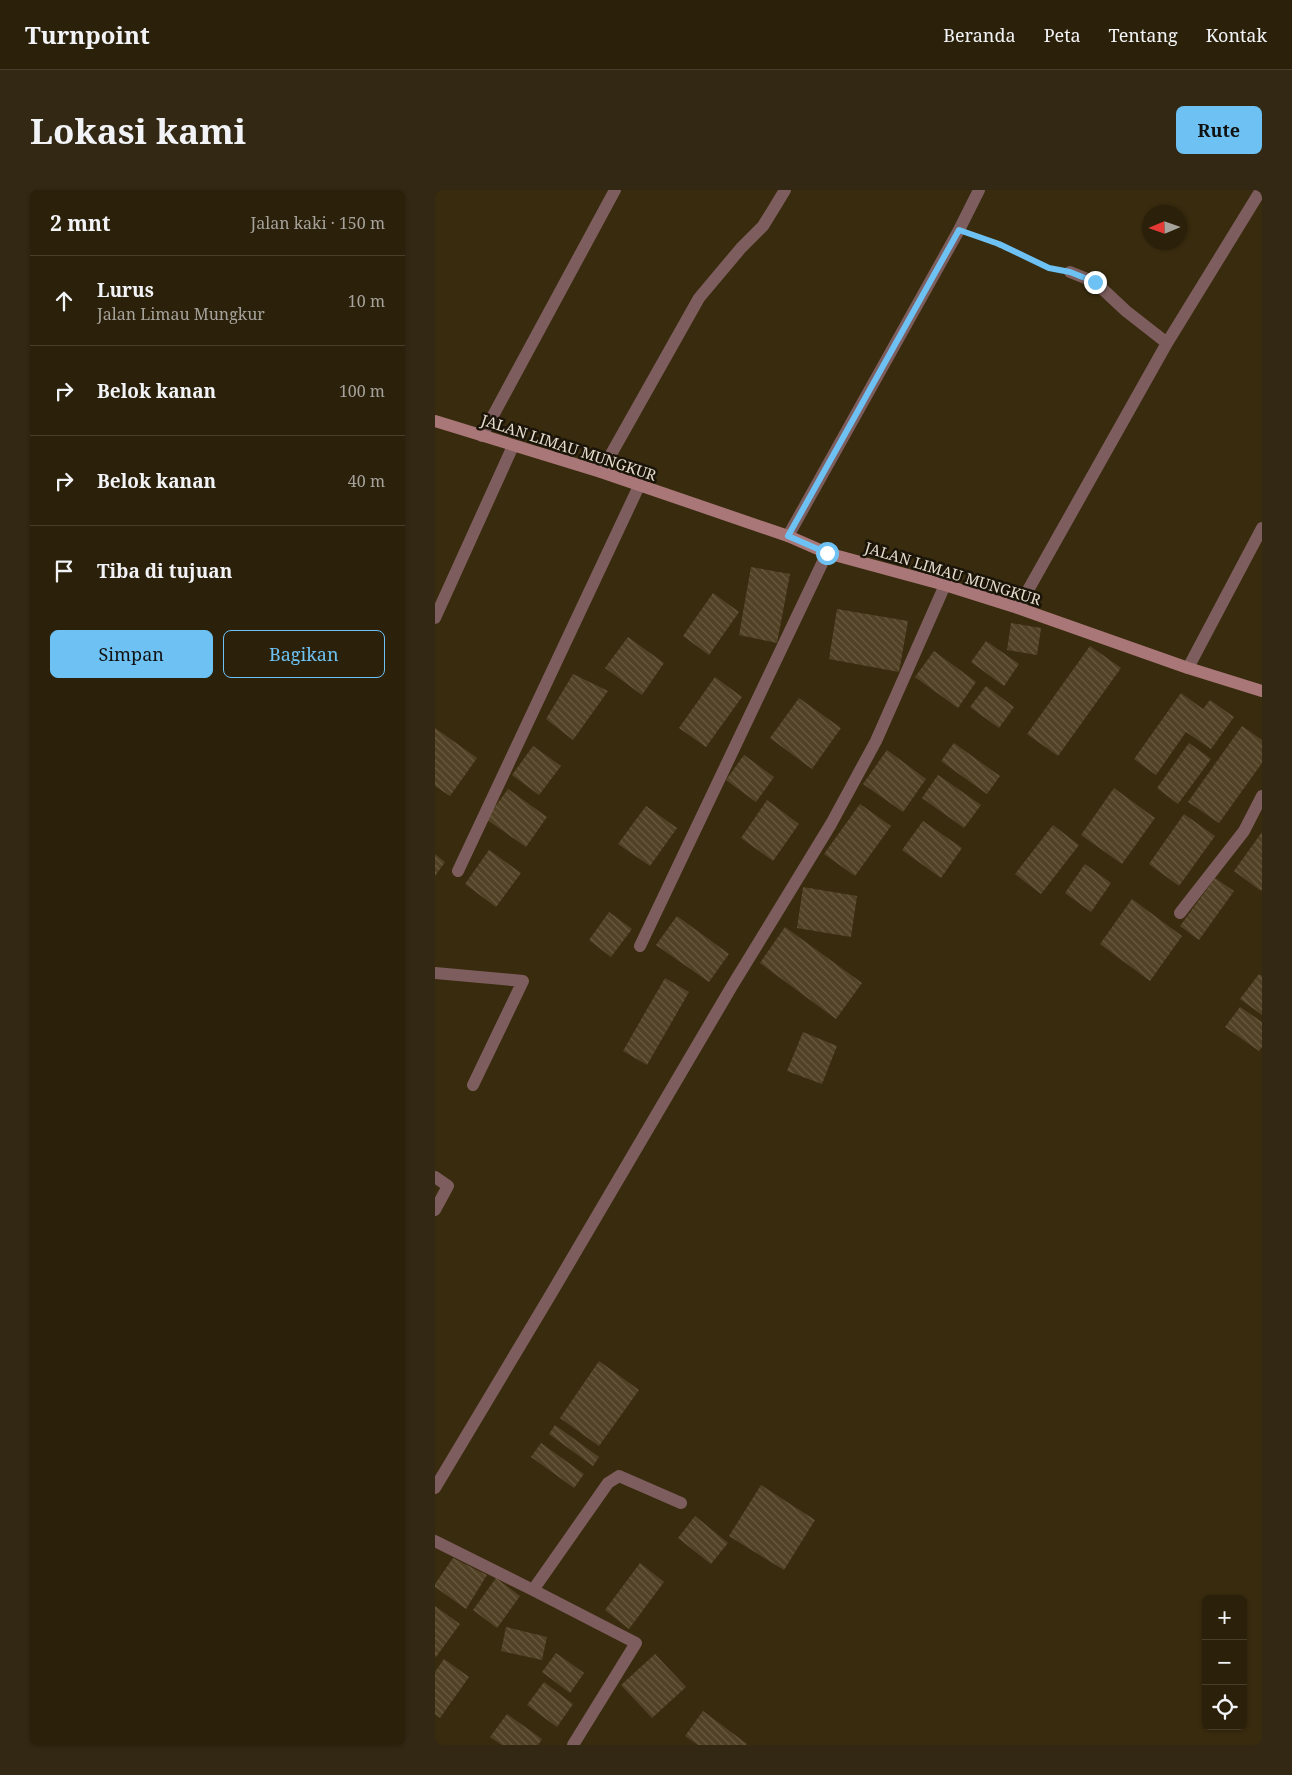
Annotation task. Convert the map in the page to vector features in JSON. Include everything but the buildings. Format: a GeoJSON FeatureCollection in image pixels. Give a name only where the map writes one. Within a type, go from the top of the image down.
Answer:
{"type":"FeatureCollection","features":[{"type":"Feature","properties":{"kind":"street"},"geometry":{"type":"LineString","coordinates":[[482,436],[615,190]]}},
{"type":"Feature","properties":{"kind":"street"},"geometry":{"type":"LineString","coordinates":[[601,472],[699,298],[741,248],[763,226],[785,190]]}},
{"type":"Feature","properties":{"kind":"street"},"geometry":{"type":"LineString","coordinates":[[788,536],[959,230],[979,190]]}},
{"type":"Feature","properties":{"kind":"street"},"geometry":{"type":"LineString","coordinates":[[1018,608],[1167,343],[1261,190]]}},
{"type":"Feature","properties":{"kind":"street"},"geometry":{"type":"LineString","coordinates":[[1070,272],[1095,282],[1126,311],[1167,343]]}},
{"type":"Feature","properties":{"kind":"street","name":"JALAN LIMAU MUNGKUR"},"geometry":{"type":"LineString","coordinates":[[435,421],[601,472],[788,536],[827,553],[945,585],[1018,608],[1188,668],[1262,691]]}},
{"type":"Feature","properties":{"kind":"street"},"geometry":{"type":"LineString","coordinates":[[435,618],[513,446]]}},
{"type":"Feature","properties":{"kind":"street"},"geometry":{"type":"LineString","coordinates":[[458,871],[639,486]]}},
{"type":"Feature","properties":{"kind":"street"},"geometry":{"type":"LineString","coordinates":[[1188,668],[1262,528]]}},
{"type":"Feature","properties":{"kind":"street"},"geometry":{"type":"LineString","coordinates":[[640,946],[827,553]]}},
{"type":"Feature","properties":{"kind":"street"},"geometry":{"type":"LineString","coordinates":[[435,1488],[732,986],[831,824],[876,741],[945,585]]}},
{"type":"Feature","properties":{"kind":"street"},"geometry":{"type":"LineString","coordinates":[[1180,913],[1244,831],[1262,796]]}},
{"type":"Feature","properties":{"kind":"street"},"geometry":{"type":"LineString","coordinates":[[435,973],[523,981],[473,1085]]}},
{"type":"Feature","properties":{"kind":"street"},"geometry":{"type":"LineString","coordinates":[[435,1177],[448,1186],[435,1210]]}},
{"type":"Feature","properties":{"kind":"street"},"geometry":{"type":"LineString","coordinates":[[533,1590],[608,1483],[619,1476],[681,1503]]}},
{"type":"Feature","properties":{"kind":"street"},"geometry":{"type":"LineString","coordinates":[[435,1541],[636,1643],[573,1745]]}},
{"type":"Feature","properties":{"kind":"path"},"geometry":{"type":"LineString","coordinates":[[959,230],[999,244],[1049,268],[1070,272]]}},
{"type":"Feature","properties":{"kind":"route"},"geometry":{"type":"LineString","coordinates":[[827,553],[788,536],[959,230],[999,244],[1049,268],[1070,272],[1095,282]]}}]}
